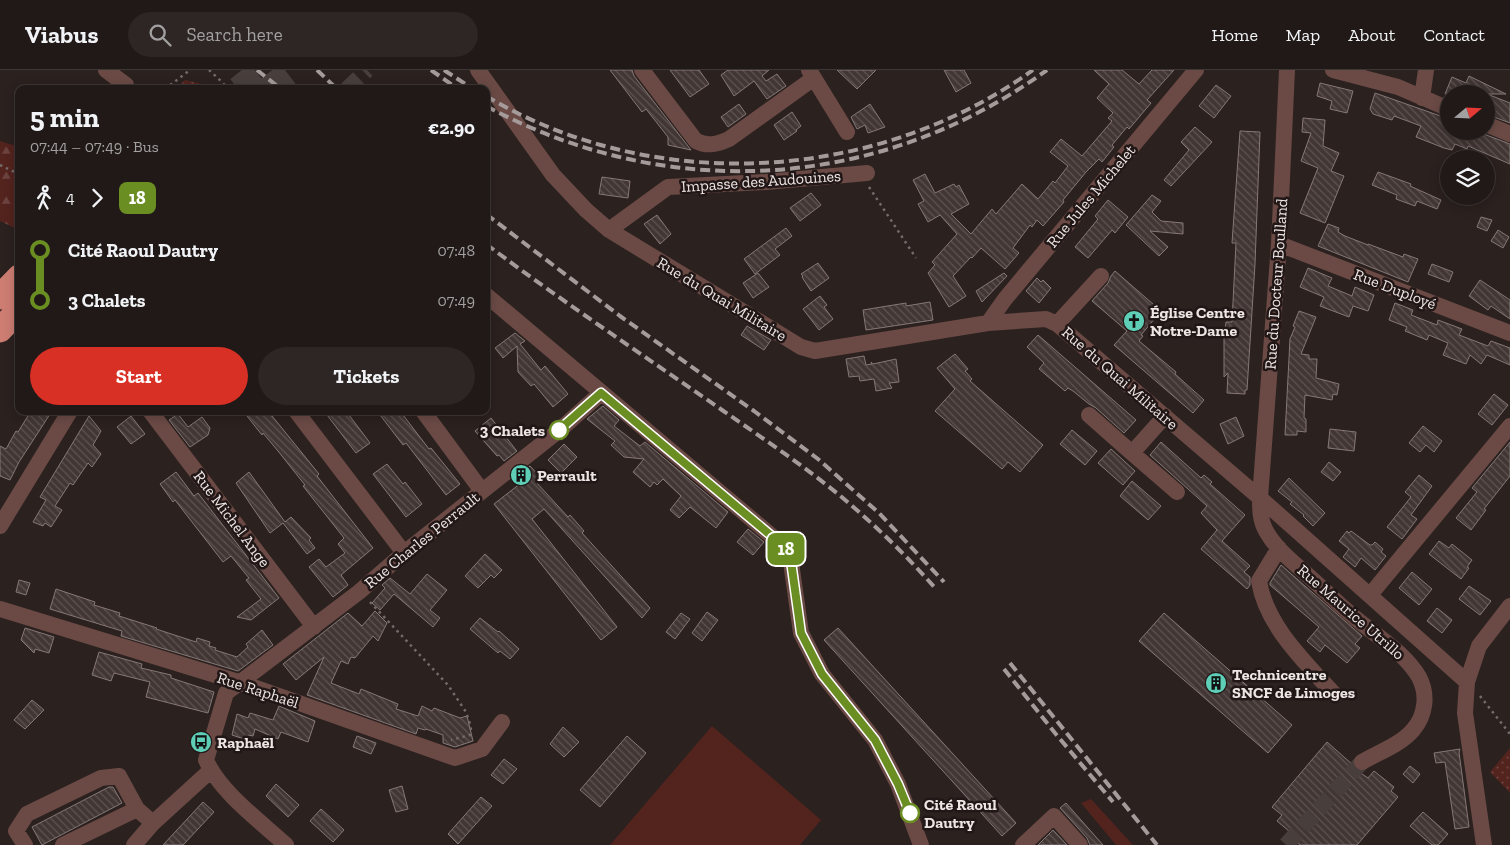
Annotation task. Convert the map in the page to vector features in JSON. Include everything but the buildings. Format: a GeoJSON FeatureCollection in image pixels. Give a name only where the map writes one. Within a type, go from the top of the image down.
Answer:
{"type":"FeatureCollection","features":[{"type":"Feature","properties":{"kind":"highway"},"geometry":{"type":"LineString","coordinates":[[0,297],[15,282]]}},
{"type":"Feature","properties":{"kind":"highway"},"geometry":{"type":"LineString","coordinates":[[0,330],[15,314]]}},
{"type":"Feature","properties":{"kind":"street"},"geometry":{"type":"LineString","coordinates":[[106,70],[126,85]]}},
{"type":"Feature","properties":{"kind":"street","name":"Rue du Quai Militaire"},"geometry":{"type":"LineString","coordinates":[[478,70],[489,85]]}},
{"type":"Feature","properties":{"kind":"street"},"geometry":{"type":"LineString","coordinates":[[642,70],[696,141],[702,144],[719,144],[729,139],[812,74],[847,132]]}},
{"type":"Feature","properties":{"kind":"street","name":"Rue Jules Michelet"},"geometry":{"type":"LineString","coordinates":[[988,323],[1005,299],[1196,70]]}},
{"type":"Feature","properties":{"kind":"street","name":"Rue du Docteur Boulland"},"geometry":{"type":"LineString","coordinates":[[1260,498],[1279,244],[1287,70]]}},
{"type":"Feature","properties":{"kind":"street"},"geometry":{"type":"LineString","coordinates":[[1333,70],[1398,87],[1440,105]]}},
{"type":"Feature","properties":{"kind":"street"},"geometry":{"type":"LineString","coordinates":[[1422,98],[1426,70]]}},
{"type":"Feature","properties":{"kind":"street","name":"Rue du Quai Militaire"},"geometry":{"type":"LineString","coordinates":[[490,87],[553,175],[608,230],[801,348],[815,351],[988,323],[1046,319],[1057,324],[1260,498],[1467,682]]}},
{"type":"Feature","properties":{"kind":"street"},"geometry":{"type":"LineString","coordinates":[[1495,128],[1510,134]]}},
{"type":"Feature","properties":{"kind":"street","name":"Impasse des Audouines"},"geometry":{"type":"LineString","coordinates":[[608,230],[668,187],[867,174]]}},
{"type":"Feature","properties":{"kind":"street","name":"Rue Duployé"},"geometry":{"type":"LineString","coordinates":[[1279,244],[1510,333]]}},
{"type":"Feature","properties":{"kind":"street"},"geometry":{"type":"LineString","coordinates":[[1057,324],[1101,276]]}},
{"type":"Feature","properties":{"kind":"street"},"geometry":{"type":"LineString","coordinates":[[490,298],[780,543],[790,554],[801,633],[822,674],[875,740],[898,784],[921,845]]}},
{"type":"Feature","properties":{"kind":"street","name":"Rue Charles Perrault"},"geometry":{"type":"LineString","coordinates":[[210,771],[206,760],[226,693],[359,592],[404,553],[562,428],[601,393]]}},
{"type":"Feature","properties":{"kind":"street"},"geometry":{"type":"LineString","coordinates":[[0,526],[68,415]]}},
{"type":"Feature","properties":{"kind":"street","name":"Rue Michel Ange"},"geometry":{"type":"LineString","coordinates":[[153,415],[314,627]]}},
{"type":"Feature","properties":{"kind":"street"},"geometry":{"type":"LineString","coordinates":[[299,415],[404,553]]}},
{"type":"Feature","properties":{"kind":"street"},"geometry":{"type":"LineString","coordinates":[[426,415],[482,491]]}},
{"type":"Feature","properties":{"kind":"street"},"geometry":{"type":"LineString","coordinates":[[1089,415],[1177,492]]}},
{"type":"Feature","properties":{"kind":"street"},"geometry":{"type":"LineString","coordinates":[[1132,453],[1165,416]]}},
{"type":"Feature","properties":{"kind":"street"},"geometry":{"type":"LineString","coordinates":[[1370,596],[1510,426]]}},
{"type":"Feature","properties":{"kind":"street","name":"Rue Maurice Utrillo"},"geometry":{"type":"LineString","coordinates":[[1260,498],[1260,517],[1266,531],[1279,548],[1357,620],[1398,651],[1412,667],[1424,689],[1424,709],[1420,722],[1405,738],[1362,762]]}},
{"type":"Feature","properties":{"kind":"street"},"geometry":{"type":"LineString","coordinates":[[1279,548],[1259,580],[1262,596],[1289,645],[1336,695]]}},
{"type":"Feature","properties":{"kind":"street"},"geometry":{"type":"LineString","coordinates":[[1484,845],[1465,713],[1467,682],[1479,646],[1510,606]]}},
{"type":"Feature","properties":{"kind":"street","name":"Rue Raphaël"},"geometry":{"type":"LineString","coordinates":[[0,609],[240,684],[455,758],[482,749],[502,722]]}},
{"type":"Feature","properties":{"kind":"street"},"geometry":{"type":"LineString","coordinates":[[134,845],[153,823],[210,771],[230,794],[286,845]]}},
{"type":"Feature","properties":{"kind":"street"},"geometry":{"type":"LineString","coordinates":[[25,845],[16,831],[27,814],[101,778],[120,776],[137,809],[153,823]]}},
{"type":"Feature","properties":{"kind":"street"},"geometry":{"type":"LineString","coordinates":[[63,845],[137,809]]}},
{"type":"Feature","properties":{"kind":"street"},"geometry":{"type":"LineString","coordinates":[[1023,845],[1054,816],[1080,845]]}},
{"type":"Feature","properties":{"kind":"path"},"geometry":{"type":"LineString","coordinates":[[170,85],[190,70]]}},
{"type":"Feature","properties":{"kind":"path"},"geometry":{"type":"LineString","coordinates":[[208,70],[225,85]]}},
{"type":"Feature","properties":{"kind":"path"},"geometry":{"type":"LineString","coordinates":[[0,164],[15,172]]}},
{"type":"Feature","properties":{"kind":"path"},"geometry":{"type":"LineString","coordinates":[[867,174],[869,189],[916,258]]}},
{"type":"Feature","properties":{"kind":"path"},"geometry":{"type":"LineString","coordinates":[[359,592],[448,684],[466,712],[471,727],[470,735],[444,742],[433,751]]}},
{"type":"Feature","properties":{"kind":"path"},"geometry":{"type":"LineString","coordinates":[[1467,682],[1510,734]]}},
{"type":"Feature","properties":{"kind":"green space"},"geometry":{"type":"Polygon","coordinates":[[[185,80],[206,85],[180,85],[185,80]]]}},
{"type":"Feature","properties":{"kind":"green space"},"geometry":{"type":"Polygon","coordinates":[[[0,141],[15,146],[15,228],[0,221],[0,141]]]}},
{"type":"Feature","properties":{"kind":"green space"},"geometry":{"type":"Polygon","coordinates":[[[712,726],[821,820],[800,845],[610,845],[712,726]]]}},
{"type":"Feature","properties":{"kind":"green space"},"geometry":{"type":"Polygon","coordinates":[[[1510,748],[1510,793],[1490,772],[1510,748]]]}},
{"type":"Feature","properties":{"kind":"green space"},"geometry":{"type":"Polygon","coordinates":[[[1091,799],[1133,845],[1116,845],[1081,803],[1091,799]]]}},
{"type":"Feature","properties":{"kind":"tunnel"},"geometry":{"type":"LineString","coordinates":[[243,85],[262,70]]}},
{"type":"Feature","properties":{"kind":"tunnel"},"geometry":{"type":"LineString","coordinates":[[273,85],[293,70]]}},
{"type":"Feature","properties":{"kind":"tunnel"},"geometry":{"type":"LineString","coordinates":[[351,85],[367,70]]}},
{"type":"Feature","properties":{"kind":"tunnel"},"geometry":{"type":"LineString","coordinates":[[1286,845],[1362,762]]}},
{"type":"Feature","properties":{"kind":"railway"},"geometry":{"type":"LineString","coordinates":[[257,70],[276,85]]}},
{"type":"Feature","properties":{"kind":"railway"},"geometry":{"type":"LineString","coordinates":[[317,70],[333,85]]}},
{"type":"Feature","properties":{"kind":"railway"},"geometry":{"type":"LineString","coordinates":[[431,70],[452,85]]}},
{"type":"Feature","properties":{"kind":"railway"},"geometry":{"type":"LineString","coordinates":[[444,70],[467,85]]}},
{"type":"Feature","properties":{"kind":"railway"},"geometry":{"type":"LineString","coordinates":[[490,98],[551,128],[620,150],[692,162],[764,163],[835,154],[905,136],[971,108],[1033,70]]}},
{"type":"Feature","properties":{"kind":"railway"},"geometry":{"type":"LineString","coordinates":[[490,108],[556,138],[627,159],[699,170],[772,170],[844,160],[914,140],[982,110],[1047,70]]}},
{"type":"Feature","properties":{"kind":"railway"},"geometry":{"type":"LineString","coordinates":[[490,217],[620,316],[818,459],[879,513],[944,582]]}},
{"type":"Feature","properties":{"kind":"railway"},"geometry":{"type":"LineString","coordinates":[[490,247],[824,483],[876,528],[936,589]]}},
{"type":"Feature","properties":{"kind":"railway"},"geometry":{"type":"LineString","coordinates":[[1010,663],[1157,845]]}},
{"type":"Feature","properties":{"kind":"railway"},"geometry":{"type":"LineString","coordinates":[[1004,669],[1113,802]]}},
{"type":"Feature","properties":{"kind":"bus line","name":"18"},"geometry":{"type":"LineString","coordinates":[[559,430],[601,393],[780,543],[790,554],[801,633],[822,674],[875,740],[898,784],[910,813]]}},
{"type":"Feature","properties":{"kind":"place","name":"Église Centre Notre-Dame"},"geometry":{"type":"Point","coordinates":[1134,321]}},
{"type":"Feature","properties":{"kind":"place","name":"3 Chalets"},"geometry":{"type":"Point","coordinates":[559,430]}},
{"type":"Feature","properties":{"kind":"place","name":"Perrault"},"geometry":{"type":"Point","coordinates":[521,475]}},
{"type":"Feature","properties":{"kind":"place","name":"Technicentre SNCF de Limoges"},"geometry":{"type":"Point","coordinates":[1216,683]}},
{"type":"Feature","properties":{"kind":"place","name":"Raphaël"},"geometry":{"type":"Point","coordinates":[201,742]}},
{"type":"Feature","properties":{"kind":"place","name":"Cité Raoul Dautry"},"geometry":{"type":"Point","coordinates":[910,813]}}]}
